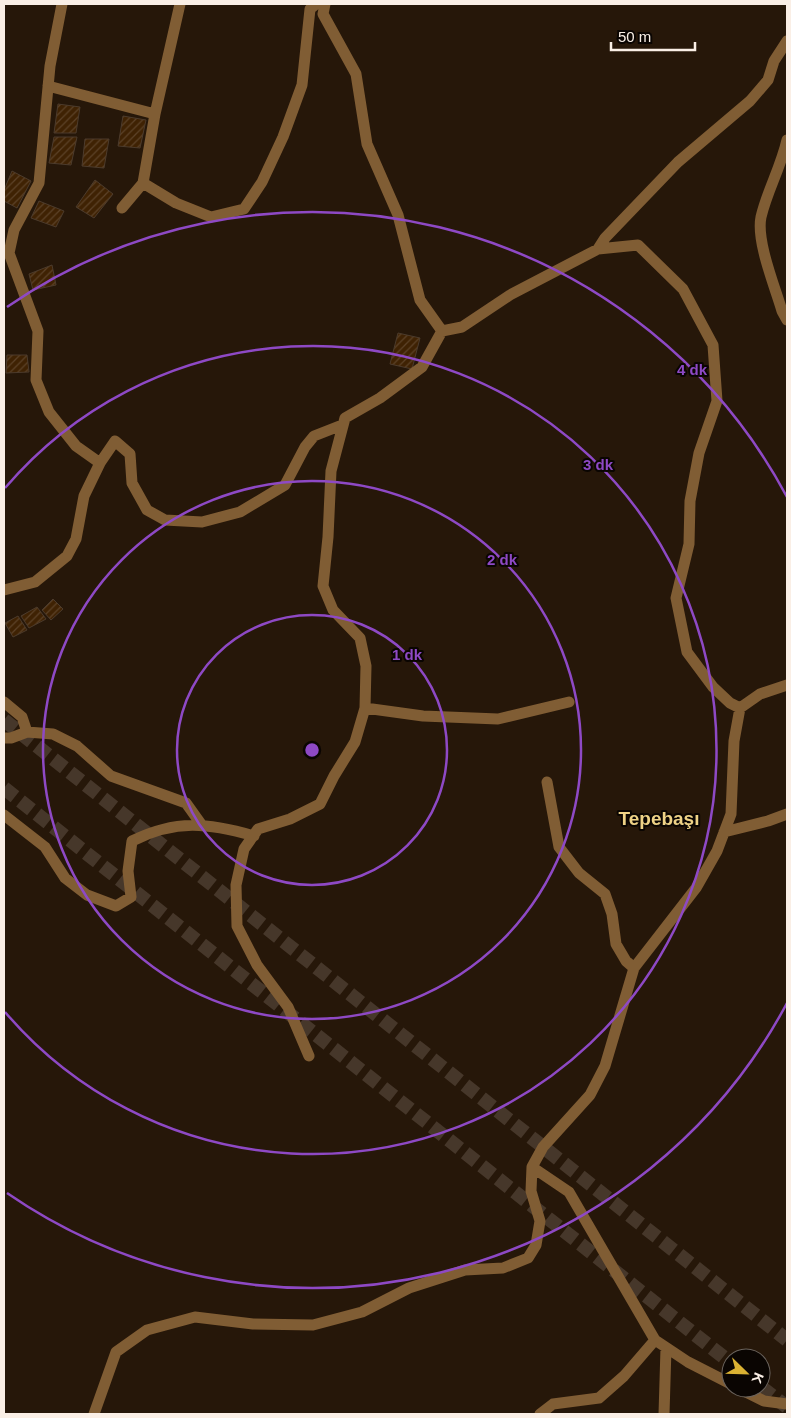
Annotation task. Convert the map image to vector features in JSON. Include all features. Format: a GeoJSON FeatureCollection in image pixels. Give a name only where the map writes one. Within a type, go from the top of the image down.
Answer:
{"type":"FeatureCollection","features":[{"type":"Feature","properties":{"kind":"street"},"geometry":{"type":"LineString","coordinates":[[62,4],[50,66],[39,183],[14,230],[9,253],[38,331],[36,380],[50,412],[76,446],[100,463]]}},
{"type":"Feature","properties":{"kind":"street"},"geometry":{"type":"LineString","coordinates":[[122,208],[143,183],[155,114],[180,4]]}},
{"type":"Feature","properties":{"kind":"street"},"geometry":{"type":"LineString","coordinates":[[143,183],[176,203],[211,216],[244,208],[262,182],[280,145],[302,85],[310,9],[316,4]]}},
{"type":"Feature","properties":{"kind":"street"},"geometry":{"type":"LineString","coordinates":[[325,4],[323,14],[356,74],[367,144],[398,215],[420,300],[442,331]]}},
{"type":"Feature","properties":{"kind":"street"},"geometry":{"type":"LineString","coordinates":[[598,249],[605,238],[678,162],[750,101],[768,80],[774,61],[787,41]]}},
{"type":"Feature","properties":{"kind":"street"},"geometry":{"type":"LineString","coordinates":[[48,86],[155,114]]}},
{"type":"Feature","properties":{"kind":"street"},"geometry":{"type":"LineString","coordinates":[[787,140],[782,161],[761,218],[761,237],[782,311],[787,320]]}},
{"type":"Feature","properties":{"kind":"street"},"geometry":{"type":"LineString","coordinates":[[309,1056],[288,1007],[257,965],[238,926],[236,885],[244,849],[258,830],[290,819],[320,804],[334,776],[355,742],[365,708],[366,666],[360,638],[333,610],[323,586],[328,537],[331,471],[345,418],[380,398],[422,367],[442,331],[462,327],[510,295],[598,249],[638,246],[683,289],[713,345],[717,401],[699,453],[690,501],[689,544],[676,598],[687,652],[713,687],[730,703],[740,708]]}},
{"type":"Feature","properties":{"kind":"street"},"geometry":{"type":"LineString","coordinates":[[4,590],[35,582],[67,556],[76,539],[84,496],[100,463],[115,441],[130,454],[132,483],[147,510],[165,520],[202,522],[240,512],[285,485],[305,447],[314,436],[342,426]]}},
{"type":"Feature","properties":{"kind":"street"},"geometry":{"type":"LineString","coordinates":[[94,1414],[116,1352],[147,1330],[194,1317],[253,1324],[313,1325],[362,1312],[409,1288],[465,1270],[502,1268],[528,1258],[536,1244],[540,1221],[531,1191],[532,1167],[543,1147],[590,1095],[605,1066],[634,968],[696,888],[717,851],[731,814],[734,741],[740,708],[760,694],[787,685]]}},
{"type":"Feature","properties":{"kind":"street"},"geometry":{"type":"LineString","coordinates":[[4,702],[22,717],[27,732]]}},
{"type":"Feature","properties":{"kind":"street"},"geometry":{"type":"LineString","coordinates":[[365,708],[423,716],[498,719],[569,702]]}},
{"type":"Feature","properties":{"kind":"street"},"geometry":{"type":"LineString","coordinates":[[4,738],[12,738],[27,732],[53,734],[77,746],[111,776],[186,803],[201,824]]}},
{"type":"Feature","properties":{"kind":"street"},"geometry":{"type":"LineString","coordinates":[[547,782],[559,847],[579,873],[605,894],[612,914],[616,944],[626,962],[634,968]]}},
{"type":"Feature","properties":{"kind":"street"},"geometry":{"type":"LineString","coordinates":[[724,832],[768,821],[787,814]]}},
{"type":"Feature","properties":{"kind":"street"},"geometry":{"type":"LineString","coordinates":[[4,815],[45,847],[65,878],[87,895],[116,906],[131,897],[128,871],[132,841],[149,832],[201,824],[222,827],[254,836]]}},
{"type":"Feature","properties":{"kind":"street"},"geometry":{"type":"LineString","coordinates":[[532,1167],[569,1192],[655,1340],[688,1362],[721,1379]]}},
{"type":"Feature","properties":{"kind":"street"},"geometry":{"type":"LineString","coordinates":[[540,1414],[553,1404],[599,1398],[624,1376],[655,1340]]}},
{"type":"Feature","properties":{"kind":"street"},"geometry":{"type":"LineString","coordinates":[[664,1414],[666,1348]]}},
{"type":"Feature","properties":{"kind":"street"},"geometry":{"type":"LineString","coordinates":[[758,1398],[764,1401],[787,1404]]}},
{"type":"Feature","properties":{"kind":"building"},"geometry":{"type":"Polygon","coordinates":[[[58,104],[80,107],[76,133],[54,133],[58,104]]]}},
{"type":"Feature","properties":{"kind":"building"},"geometry":{"type":"Polygon","coordinates":[[[123,116],[146,120],[140,148],[118,146],[123,116]]]}},
{"type":"Feature","properties":{"kind":"building"},"geometry":{"type":"Polygon","coordinates":[[[54,137],[77,137],[71,165],[49,163],[54,137]]]}},
{"type":"Feature","properties":{"kind":"building"},"geometry":{"type":"Polygon","coordinates":[[[85,139],[109,139],[104,168],[82,166],[85,139]]]}},
{"type":"Feature","properties":{"kind":"building"},"geometry":{"type":"Polygon","coordinates":[[[12,171],[31,181],[17,208],[4,201],[4,190],[12,171]]]}},
{"type":"Feature","properties":{"kind":"building"},"geometry":{"type":"Polygon","coordinates":[[[95,180],[113,194],[94,218],[76,207],[95,180]]]}},
{"type":"Feature","properties":{"kind":"building"},"geometry":{"type":"Polygon","coordinates":[[[39,201],[64,211],[56,227],[31,218],[39,201]]]}},
{"type":"Feature","properties":{"kind":"building"},"geometry":{"type":"Polygon","coordinates":[[[52,265],[56,285],[33,290],[29,274],[52,265]]]}},
{"type":"Feature","properties":{"kind":"building"},"geometry":{"type":"Polygon","coordinates":[[[398,333],[420,338],[412,369],[390,364],[398,333]]]}},
{"type":"Feature","properties":{"kind":"building"},"geometry":{"type":"Polygon","coordinates":[[[7,355],[27,355],[29,372],[6,373],[7,355]]]}},
{"type":"Feature","properties":{"kind":"building"},"geometry":{"type":"Polygon","coordinates":[[[53,599],[63,609],[51,620],[42,610],[53,599]]]}},
{"type":"Feature","properties":{"kind":"building"},"geometry":{"type":"Polygon","coordinates":[[[37,607],[46,619],[29,628],[21,616],[37,607]]]}},
{"type":"Feature","properties":{"kind":"building"},"geometry":{"type":"Polygon","coordinates":[[[18,616],[27,630],[13,637],[5,623],[18,616]]]}},
{"type":"Feature","properties":{"kind":"tunnel"},"geometry":{"type":"LineString","coordinates":[[4,720],[787,1340]]}},
{"type":"Feature","properties":{"kind":"tunnel"},"geometry":{"type":"LineString","coordinates":[[4,788],[721,1355]]}},
{"type":"Feature","properties":{"kind":"tunnel"},"geometry":{"type":"LineString","coordinates":[[771,1395],[787,1407]]}},
{"type":"Feature","properties":{"kind":"district","name":"Tepebaşı"},"geometry":{"type":"Point","coordinates":[659,818]}}]}
